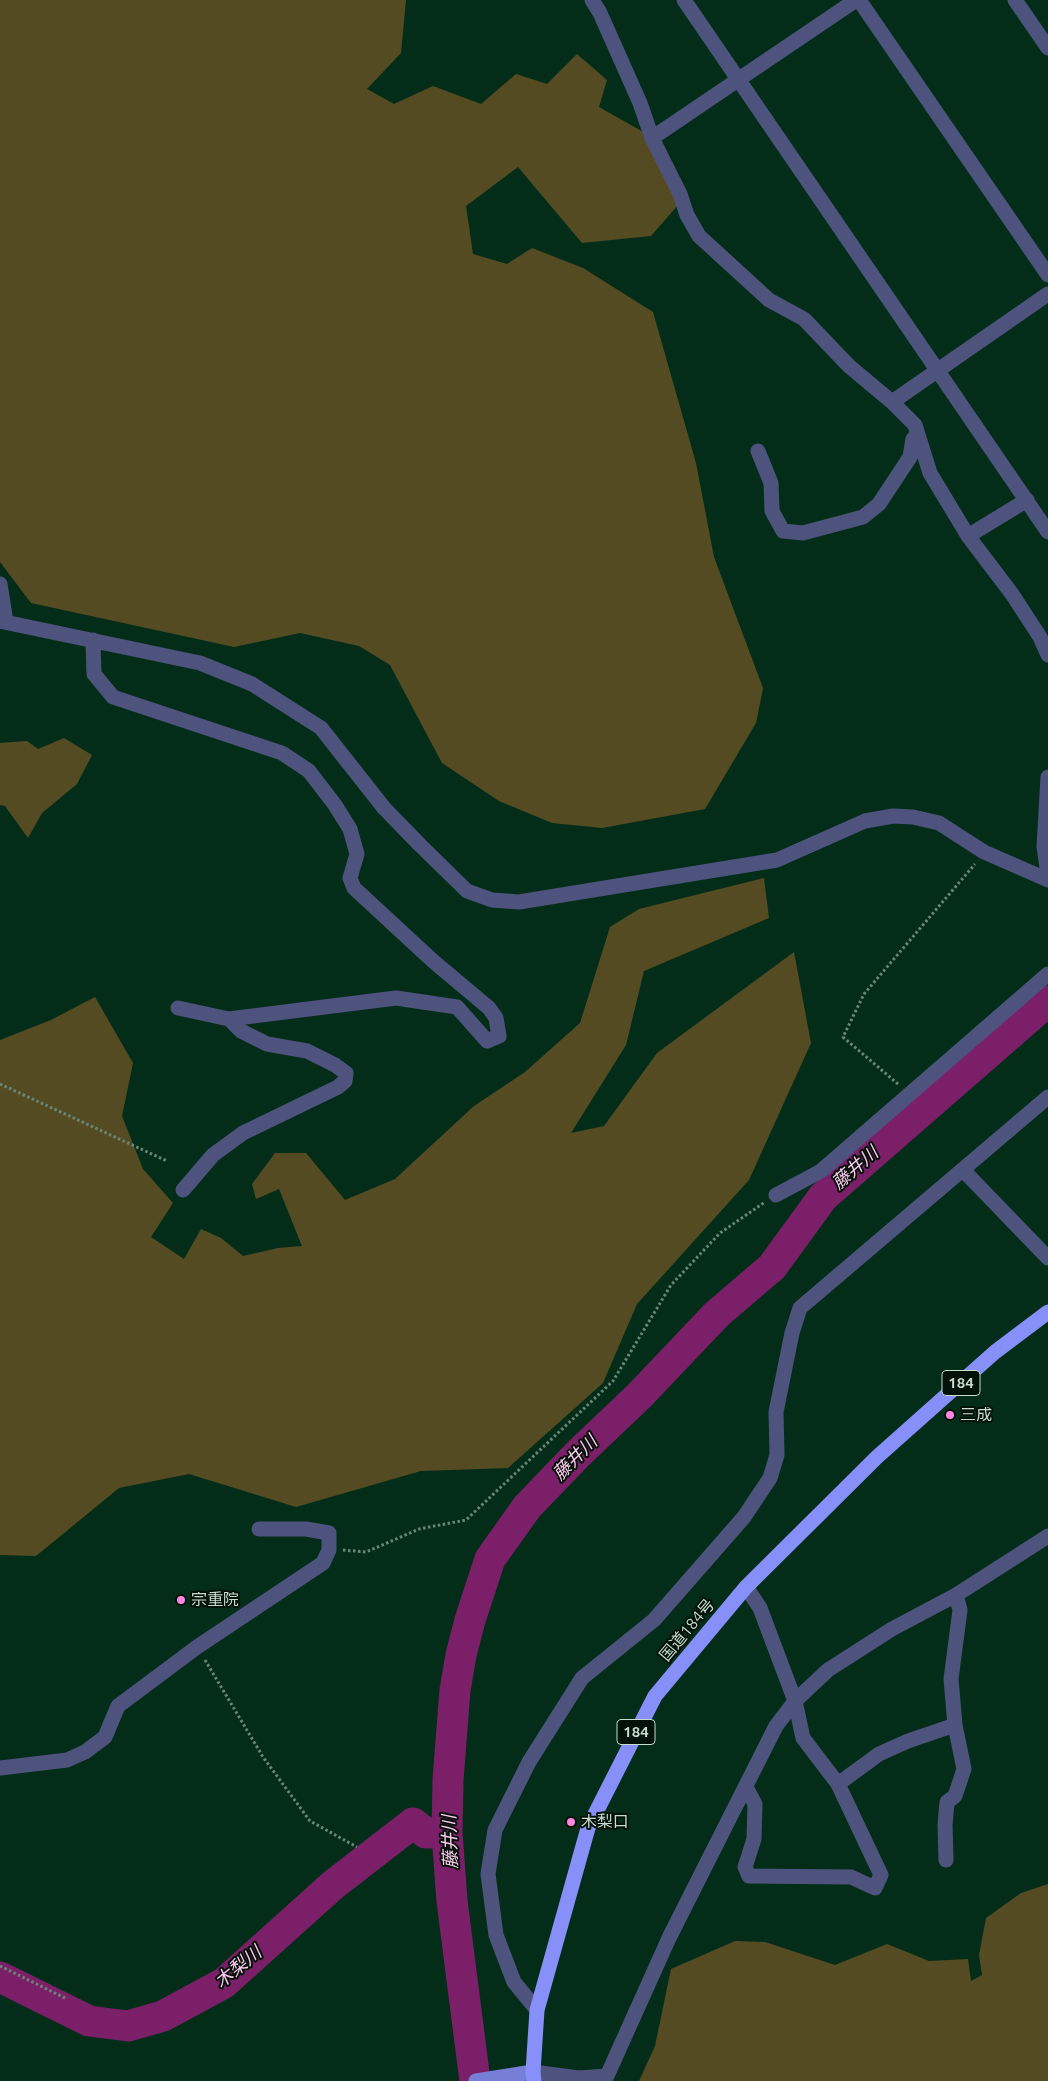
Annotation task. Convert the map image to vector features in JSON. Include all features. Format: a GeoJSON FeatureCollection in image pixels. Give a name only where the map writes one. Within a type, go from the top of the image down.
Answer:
{"type":"FeatureCollection","features":[{"type":"Feature","properties":{"kind":"highway","name":"国道184号"},"geometry":{"type":"LineString","coordinates":[[533,2076],[537,2010],[588,1828],[655,1696],[746,1587],[877,1457],[995,1352],[1048,1312]]}},
{"type":"Feature","properties":{"kind":"main road"},"geometry":{"type":"LineString","coordinates":[[476,2081],[509,2076],[533,2076]]}},
{"type":"Feature","properties":{"kind":"street"},"geometry":{"type":"LineString","coordinates":[[592,0],[600,13],[640,103],[652,138],[680,194],[687,215],[699,236],[769,300],[804,319],[849,366],[892,402],[915,425],[930,473],[968,536],[1012,594],[1040,636],[1048,655]]}},
{"type":"Feature","properties":{"kind":"street"},"geometry":{"type":"LineString","coordinates":[[684,0],[1048,532]]}},
{"type":"Feature","properties":{"kind":"street"},"geometry":{"type":"LineString","coordinates":[[652,138],[857,0],[1048,275]]}},
{"type":"Feature","properties":{"kind":"street"},"geometry":{"type":"LineString","coordinates":[[1015,0],[1048,48]]}},
{"type":"Feature","properties":{"kind":"street"},"geometry":{"type":"LineString","coordinates":[[892,402],[1048,294]]}},
{"type":"Feature","properties":{"kind":"street"},"geometry":{"type":"LineString","coordinates":[[758,451],[771,483],[772,511],[783,531],[803,533],[862,517],[879,504],[910,457],[913,439],[918,434]]}},
{"type":"Feature","properties":{"kind":"street"},"geometry":{"type":"LineString","coordinates":[[968,536],[1027,500]]}},
{"type":"Feature","properties":{"kind":"street"},"geometry":{"type":"LineString","coordinates":[[0,584],[3,622],[200,663],[252,684],[321,728],[384,808],[420,845],[467,891],[492,900],[519,902],[777,860],[865,821],[894,816],[913,817],[939,823],[984,852],[1048,880]]}},
{"type":"Feature","properties":{"kind":"street"},"geometry":{"type":"LineString","coordinates":[[93,640],[94,674],[113,697],[282,753],[309,771],[335,805],[350,829],[357,854],[350,878],[354,888],[433,961],[489,1008],[496,1018],[499,1036],[486,1041],[457,1007],[396,998],[229,1019],[178,1008]]}},
{"type":"Feature","properties":{"kind":"street"},"geometry":{"type":"LineString","coordinates":[[1048,777],[1044,847],[1048,874]]}},
{"type":"Feature","properties":{"kind":"street"},"geometry":{"type":"LineString","coordinates":[[776,1195],[821,1171],[1048,974]]}},
{"type":"Feature","properties":{"kind":"street"},"geometry":{"type":"LineString","coordinates":[[183,1190],[213,1155],[243,1133],[338,1087],[345,1081],[346,1073],[335,1065],[307,1051],[267,1044],[241,1032],[229,1019]]}},
{"type":"Feature","properties":{"kind":"street"},"geometry":{"type":"LineString","coordinates":[[537,2010],[514,1982],[496,1935],[488,1874],[495,1830],[525,1770],[582,1678],[654,1620],[744,1517],[770,1478],[777,1454],[776,1412],[792,1334],[800,1308],[1048,1098]]}},
{"type":"Feature","properties":{"kind":"street"},"geometry":{"type":"LineString","coordinates":[[963,1170],[1048,1258]]}},
{"type":"Feature","properties":{"kind":"street"},"geometry":{"type":"LineString","coordinates":[[0,1768],[67,1760],[85,1752],[105,1737],[118,1706],[198,1647],[323,1563],[329,1550],[329,1533],[306,1529],[259,1529]]}},
{"type":"Feature","properties":{"kind":"street"},"geometry":{"type":"LineString","coordinates":[[533,2076],[579,2078],[607,2076],[670,1938],[776,1726],[795,1702],[828,1670],[892,1629],[956,1595],[1048,1536]]}},
{"type":"Feature","properties":{"kind":"street"},"geometry":{"type":"LineString","coordinates":[[746,1587],[760,1608],[795,1702],[803,1738],[838,1784],[881,1875],[875,1888],[851,1877],[749,1876],[745,1867],[754,1839],[754,1804],[746,1787]]}},
{"type":"Feature","properties":{"kind":"street"},"geometry":{"type":"LineString","coordinates":[[946,1860],[945,1825],[947,1802],[955,1796],[964,1769],[955,1725],[951,1679],[960,1610],[956,1595]]}},
{"type":"Feature","properties":{"kind":"street"},"geometry":{"type":"LineString","coordinates":[[838,1784],[879,1754],[908,1741],[955,1725]]}},
{"type":"Feature","properties":{"kind":"path"},"geometry":{"type":"LineString","coordinates":[[910,1094],[843,1037],[864,994],[984,852]]}},
{"type":"Feature","properties":{"kind":"path"},"geometry":{"type":"LineString","coordinates":[[0,1084],[167,1161]]}},
{"type":"Feature","properties":{"kind":"path"},"geometry":{"type":"LineString","coordinates":[[329,1550],[366,1552],[419,1529],[466,1520],[613,1381],[671,1285],[714,1239],[776,1195]]}},
{"type":"Feature","properties":{"kind":"path"},"geometry":{"type":"LineString","coordinates":[[198,1647],[263,1757],[310,1821],[357,1847]]}},
{"type":"Feature","properties":{"kind":"path"},"geometry":{"type":"LineString","coordinates":[[0,1966],[67,1999]]}},
{"type":"Feature","properties":{"kind":"shaded area"},"geometry":{"type":"Polygon","coordinates":[[[0,0],[406,0],[401,53],[367,89],[394,104],[433,86],[481,104],[516,74],[547,84],[577,54],[607,80],[599,107],[645,133],[678,205],[651,236],[582,243],[518,167],[466,206],[473,254],[507,264],[532,248],[583,268],[653,312],[696,463],[714,557],[763,688],[756,723],[705,809],[602,828],[552,823],[499,801],[442,763],[390,665],[359,646],[300,633],[234,647],[31,603],[0,562],[0,0]]]}},
{"type":"Feature","properties":{"kind":"shaded area"},"geometry":{"type":"Polygon","coordinates":[[[64,738],[92,755],[77,784],[42,813],[28,838],[5,806],[0,805],[0,743],[27,741],[38,749],[64,738]]]}},
{"type":"Feature","properties":{"kind":"shaded area"},"geometry":{"type":"Polygon","coordinates":[[[764,878],[769,918],[644,971],[626,1045],[571,1133],[604,1126],[657,1053],[794,952],[811,1043],[749,1180],[637,1304],[603,1383],[508,1468],[421,1471],[296,1507],[189,1474],[119,1488],[36,1556],[0,1555],[0,1040],[51,1020],[95,997],[133,1063],[122,1116],[143,1169],[173,1203],[151,1237],[184,1259],[201,1229],[221,1238],[243,1256],[278,1248],[302,1246],[279,1189],[256,1199],[252,1184],[275,1153],[306,1153],[345,1200],[395,1179],[474,1106],[525,1072],[580,1023],[610,927],[639,909],[764,878]]]}},
{"type":"Feature","properties":{"kind":"shaded area"},"geometry":{"type":"Polygon","coordinates":[[[1048,1884],[1048,2081],[639,2081],[655,2046],[671,1969],[735,1941],[765,1942],[835,1965],[887,1944],[929,1961],[968,1959],[971,1981],[982,1975],[979,1955],[986,1918],[1021,1893],[1048,1884]]]}},
{"type":"Feature","properties":{"kind":"waterway","name":"藤井川"},"geometry":{"type":"LineString","coordinates":[[475,2081],[452,1901],[447,1833],[448,1780],[455,1690],[461,1655],[470,1620],[490,1559],[527,1507],[578,1454],[639,1396],[717,1314],[772,1267],[823,1197],[1048,1001]]}},
{"type":"Feature","properties":{"kind":"waterway","name":"木梨川"},"geometry":{"type":"LineString","coordinates":[[0,1977],[89,2021],[128,2026],[163,2016],[224,1983],[333,1885],[413,1823],[426,1833],[447,1833]]}},
{"type":"Feature","properties":{"kind":"place","name":"三成"},"geometry":{"type":"Point","coordinates":[950,1415]}},
{"type":"Feature","properties":{"kind":"place","name":"宗重院"},"geometry":{"type":"Point","coordinates":[181,1600]}},
{"type":"Feature","properties":{"kind":"place","name":"木梨口"},"geometry":{"type":"Point","coordinates":[571,1822]}}]}
